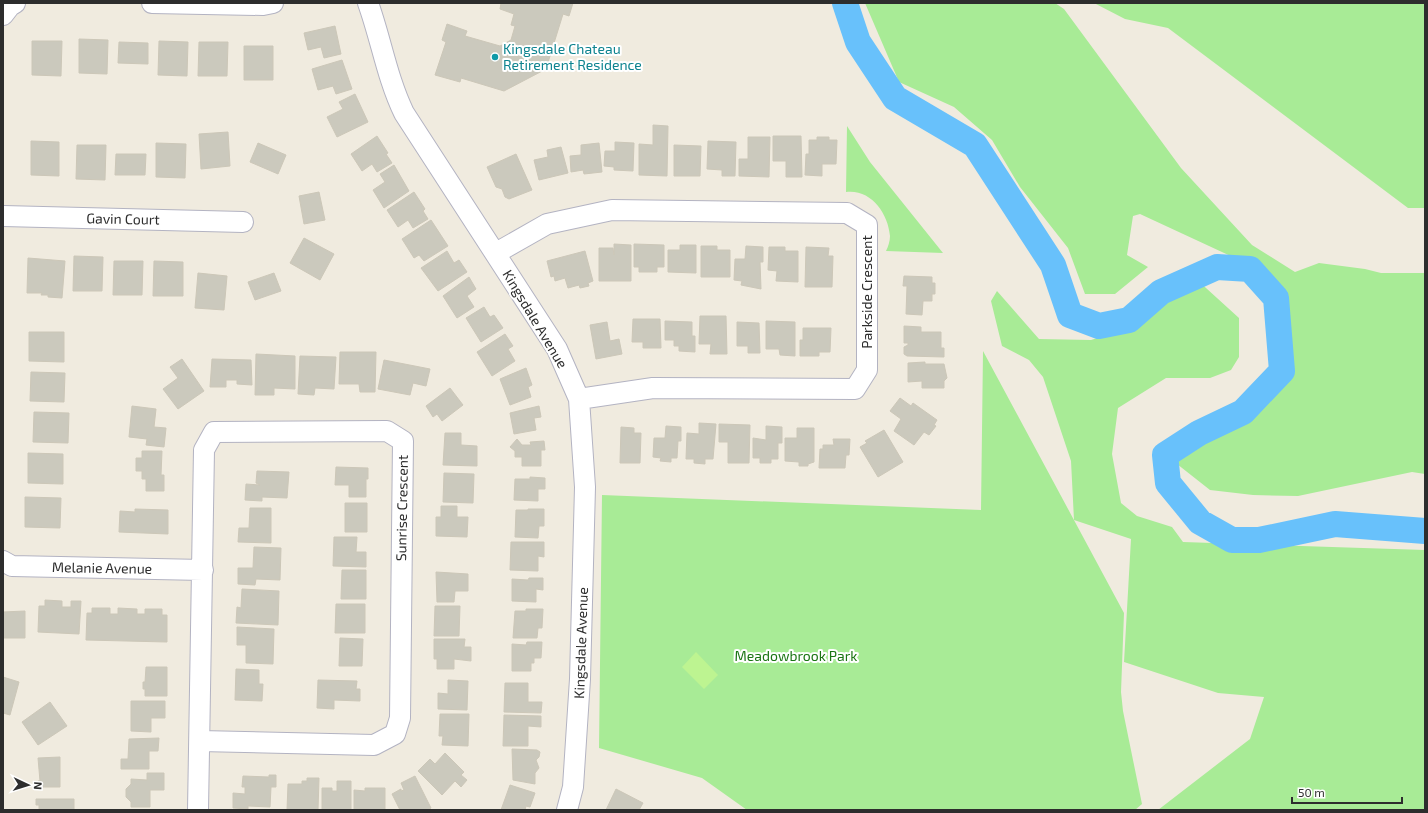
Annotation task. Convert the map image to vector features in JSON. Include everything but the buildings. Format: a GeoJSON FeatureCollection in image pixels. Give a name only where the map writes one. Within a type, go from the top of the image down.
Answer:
{"type":"FeatureCollection","features":[{"type":"Feature","properties":{"kind":"street"},"geometry":{"type":"LineString","coordinates":[[3,15],[10,6],[15,3]]}},
{"type":"Feature","properties":{"kind":"street"},"geometry":{"type":"LineString","coordinates":[[152,3],[263,5],[273,3]]}},
{"type":"Feature","properties":{"kind":"street","name":"Kingsdale Avenue"},"geometry":{"type":"LineString","coordinates":[[368,3],[376,24],[395,95],[404,113],[557,349],[579,399],[585,487],[580,679],[573,787],[567,810]]}},
{"type":"Feature","properties":{"kind":"street","name":"Parkside Crescent"},"geometry":{"type":"LineString","coordinates":[[496,253],[547,224],[612,210],[847,213],[867,225],[867,370],[855,389],[653,388],[579,399]]}},
{"type":"Feature","properties":{"kind":"street","name":"Gavin Court"},"geometry":{"type":"LineString","coordinates":[[3,216],[243,222]]}},
{"type":"Feature","properties":{"kind":"street","name":"Sunrise Crescent"},"geometry":{"type":"LineString","coordinates":[[198,810],[204,450],[214,432],[387,431],[403,440],[400,718],[395,734],[374,745],[200,741]]}},
{"type":"Feature","properties":{"kind":"street","name":"Melanie Avenue"},"geometry":{"type":"LineString","coordinates":[[3,561],[12,566],[203,570]]}},
{"type":"Feature","properties":{"kind":"green space"},"geometry":{"type":"Polygon","coordinates":[[[865,3],[1055,3],[1064,9],[1181,168],[1252,245],[1295,272],[1319,263],[1365,269],[1381,273],[1425,273],[1425,474],[1412,472],[1298,496],[1253,495],[1210,490],[1177,464],[1171,448],[1181,434],[1265,389],[1280,372],[1285,330],[1266,277],[1250,265],[1140,214],[1133,216],[1127,255],[1148,267],[1115,294],[1085,294],[1068,248],[1020,187],[992,140],[954,107],[899,82],[865,3]]]}},
{"type":"Feature","properties":{"kind":"green space"},"geometry":{"type":"Polygon","coordinates":[[[1094,3],[1425,3],[1425,208],[1408,208],[1168,28],[1125,19],[1094,3]]]}},
{"type":"Feature","properties":{"kind":"green space"},"geometry":{"type":"Polygon","coordinates":[[[847,126],[870,162],[943,253],[886,251],[890,236],[889,227],[882,211],[877,204],[863,194],[846,192],[847,126]]]}},
{"type":"Feature","properties":{"kind":"green space"},"geometry":{"type":"Polygon","coordinates":[[[1195,278],[1239,318],[1239,357],[1231,370],[1210,378],[1166,378],[1118,408],[1112,454],[1121,503],[1137,516],[1172,527],[1183,542],[1425,550],[1425,810],[1158,810],[1250,739],[1264,697],[1218,693],[1124,662],[1131,539],[1074,520],[1071,461],[1043,377],[1029,360],[1002,346],[991,301],[997,291],[1039,339],[1091,340],[1120,331],[1132,310],[1166,286],[1195,278]]]}},
{"type":"Feature","properties":{"kind":"green space","name":"Meadowbrook Park"},"geometry":{"type":"Polygon","coordinates":[[[983,351],[1124,613],[1121,692],[1123,711],[1142,804],[1135,810],[747,810],[702,778],[599,748],[602,495],[981,510],[983,351]]]}},
{"type":"Feature","properties":{"kind":"green space"},"geometry":{"type":"Polygon","coordinates":[[[696,652],[718,675],[704,689],[682,667],[696,652]]]}},
{"type":"Feature","properties":{"kind":"waterway"},"geometry":{"type":"LineString","coordinates":[[845,3],[858,42],[895,98],[975,145],[1053,265],[1070,315],[1099,326],[1129,320],[1161,292],[1217,267],[1250,269],[1276,298],[1282,371],[1243,412],[1199,433],[1165,455],[1168,483],[1200,522],[1232,540],[1259,540],[1335,524],[1425,531]]}},
{"type":"Feature","properties":{"kind":"place","name":"Kingsdale Chateau Retirement Residence"},"geometry":{"type":"Point","coordinates":[495,57]}}]}
